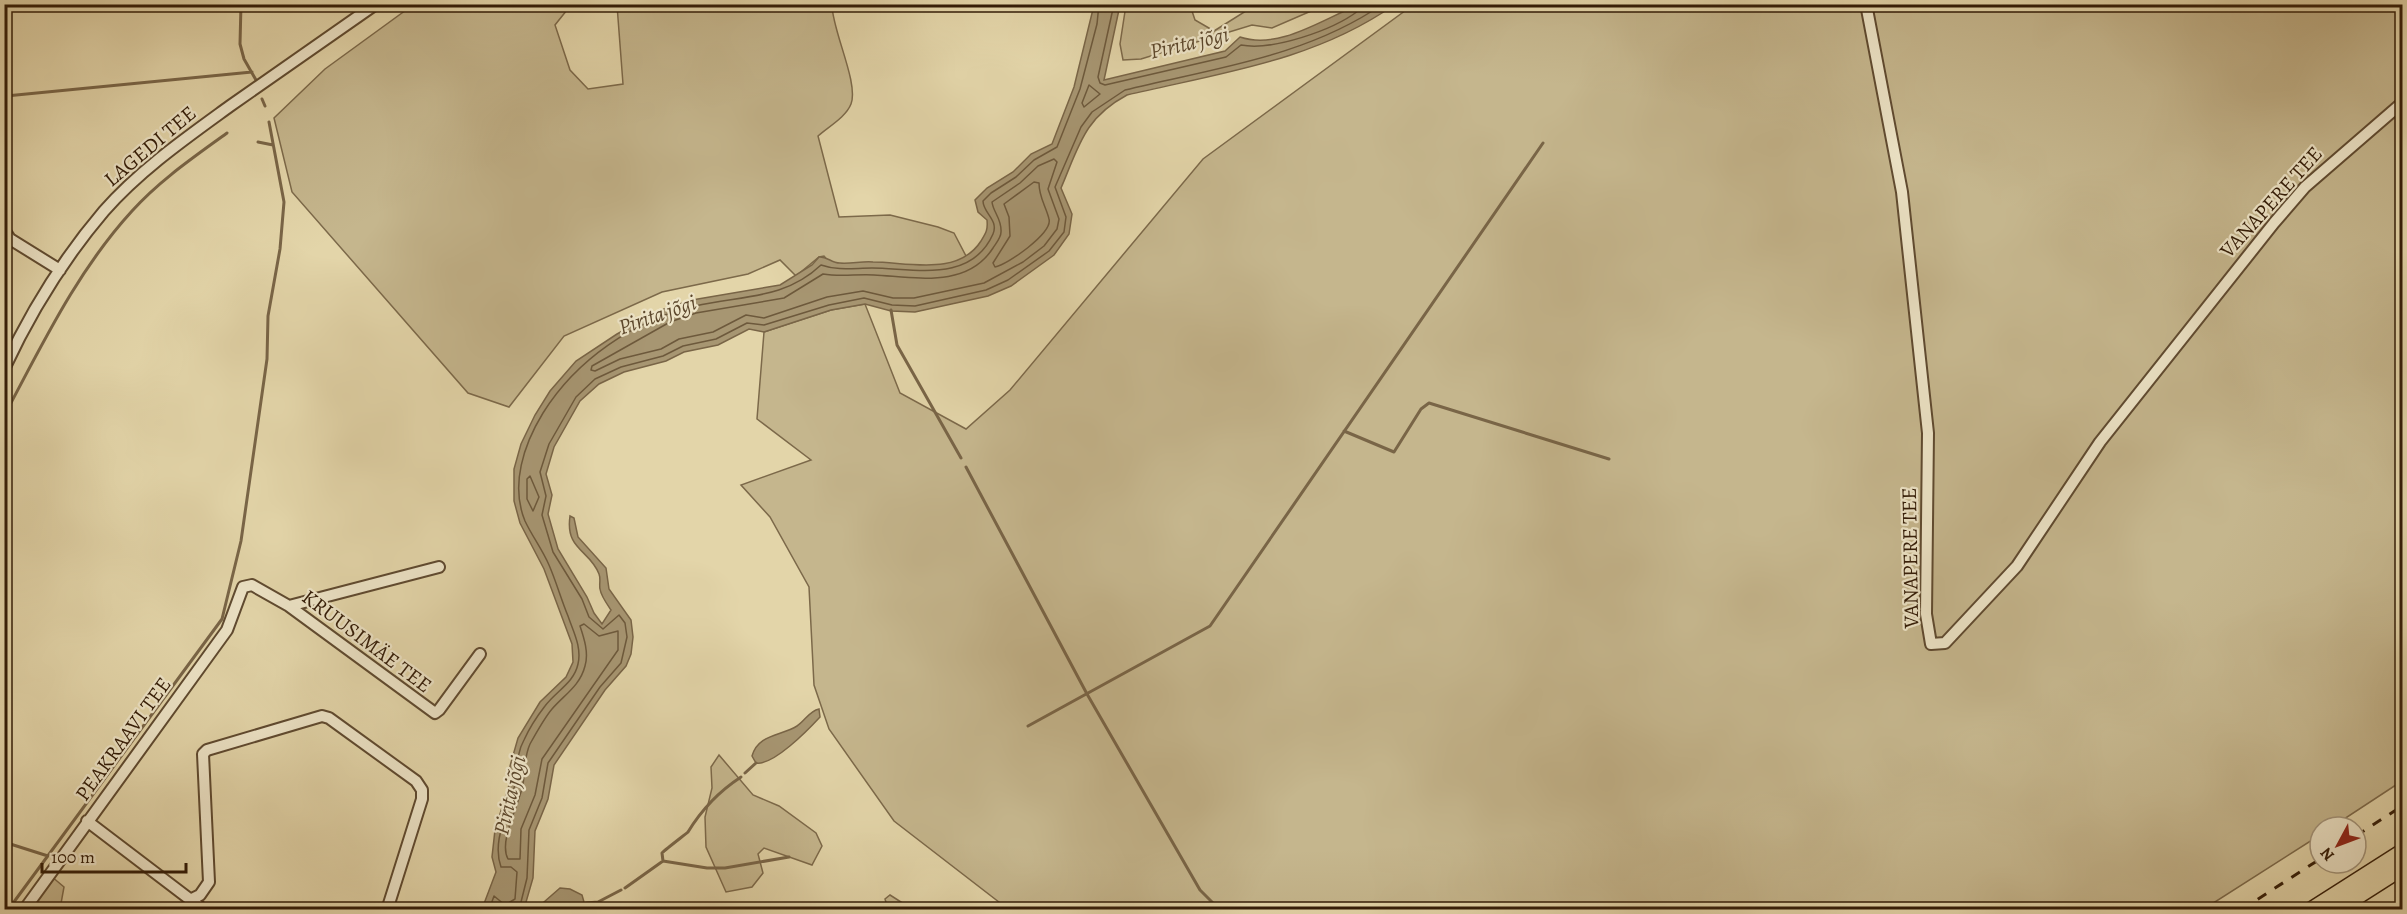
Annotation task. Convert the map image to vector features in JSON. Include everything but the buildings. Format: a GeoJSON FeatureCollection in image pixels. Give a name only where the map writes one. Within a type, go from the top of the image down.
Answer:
{"type":"FeatureCollection","features":[{"type":"Feature","properties":{"kind":"highway"},"geometry":{"type":"LineString","coordinates":[[2311,909],[2403,852]]}},
{"type":"Feature","properties":{"kind":"highway"},"geometry":{"type":"LineString","coordinates":[[2337,909],[2403,868]]}},
{"type":"Feature","properties":{"kind":"highway"},"geometry":{"type":"LineString","coordinates":[[2337,909],[2358,906],[2403,878]]}},
{"type":"Feature","properties":{"kind":"street","name":"LAGEDI TEE"},"geometry":{"type":"LineString","coordinates":[[4,369],[60,270],[105,211],[154,163],[376,4]]}},
{"type":"Feature","properties":{"kind":"street","name":"VANAPERE TEE"},"geometry":{"type":"LineString","coordinates":[[1866,4],[1902,192],[1917,317],[1928,433],[1926,614],[1931,644],[1945,643],[2017,567],[2100,442],[2187,330],[2305,187],[2403,103]]}},
{"type":"Feature","properties":{"kind":"street"},"geometry":{"type":"LineString","coordinates":[[4,230],[10,239],[60,270]]}},
{"type":"Feature","properties":{"kind":"street"},"geometry":{"type":"LineString","coordinates":[[289,606],[439,567]]}},
{"type":"Feature","properties":{"kind":"street","name":"KRUUSIMÄE TEE"},"geometry":{"type":"LineString","coordinates":[[243,587],[252,585],[289,606],[435,713],[480,654]]}},
{"type":"Feature","properties":{"kind":"street","name":"PEAKRAAVI TEE"},"geometry":{"type":"LineString","coordinates":[[24,909],[227,630],[243,587]]}},
{"type":"Feature","properties":{"kind":"street"},"geometry":{"type":"LineString","coordinates":[[192,899],[200,895],[209,882],[203,754],[207,750],[322,717],[329,718],[416,781],[422,790],[422,799],[387,909]]}},
{"type":"Feature","properties":{"kind":"street"},"geometry":{"type":"LineString","coordinates":[[87,821],[204,909]]}},
{"type":"Feature","properties":{"kind":"shaded area"},"geometry":{"type":"Polygon","coordinates":[[[413,5],[571,5],[555,25],[570,70],[588,89],[623,84],[617,5],[832,5],[836,28],[849,70],[852,95],[849,109],[818,136],[839,217],[890,215],[954,233],[966,256],[950,289],[854,291],[824,256],[819,257],[796,276],[780,260],[748,274],[662,292],[564,336],[509,407],[468,393],[292,192],[274,118],[325,69],[413,5]]]}},
{"type":"Feature","properties":{"kind":"shaded area"},"geometry":{"type":"Polygon","coordinates":[[[1126,5],[1190,5],[1195,20],[1214,31],[1246,11],[1249,5],[1325,5],[1272,28],[1252,25],[1141,59],[1123,60],[1120,44],[1126,5]]]}},
{"type":"Feature","properties":{"kind":"shaded area"},"geometry":{"type":"Polygon","coordinates":[[[1413,5],[2402,5],[2402,781],[2350,815],[2308,815],[2308,843],[2204,909],[1008,909],[894,821],[829,729],[814,685],[809,587],[770,517],[741,485],[811,460],[757,419],[764,332],[831,310],[865,304],[900,393],[966,429],[1010,390],[1203,159],[1413,5]]]}},
{"type":"Feature","properties":{"kind":"shaded area"},"geometry":{"type":"Polygon","coordinates":[[[719,755],[753,795],[779,806],[816,833],[822,846],[812,865],[764,848],[758,854],[763,873],[752,887],[726,892],[706,847],[705,817],[712,788],[711,767],[719,755]]]}},
{"type":"Feature","properties":{"kind":"shaded area"},"geometry":{"type":"Polygon","coordinates":[[[51,876],[64,887],[60,909],[32,910],[51,876]]]}},
{"type":"Feature","properties":{"kind":"shaded area"},"geometry":{"type":"Polygon","coordinates":[[[890,895],[912,909],[888,909],[885,899],[890,895]]]}},
{"type":"Feature","properties":{"kind":"water","name":"Pirita jõgi"},"geometry":{"type":"Polygon","coordinates":[[[1360,4],[1394,5],[1332,40],[1299,52],[1231,72],[1127,95],[1113,104],[1101,113],[1085,134],[1061,188],[1072,214],[1069,234],[1054,255],[1011,286],[988,296],[915,312],[891,311],[865,304],[831,310],[764,332],[749,329],[718,345],[684,352],[666,361],[624,372],[599,384],[580,401],[554,447],[546,474],[552,495],[548,514],[558,549],[602,624],[611,610],[602,594],[600,576],[595,566],[579,549],[571,536],[570,516],[574,518],[578,537],[606,568],[609,589],[631,620],[633,637],[631,654],[626,666],[605,690],[554,765],[548,799],[535,831],[533,878],[524,909],[482,909],[496,872],[492,857],[495,830],[510,782],[510,766],[518,738],[540,702],[566,677],[573,662],[572,644],[544,569],[520,523],[514,501],[514,469],[521,444],[550,391],[576,361],[617,334],[664,309],[692,300],[780,285],[812,265],[819,257],[840,263],[931,265],[959,259],[971,252],[983,238],[987,226],[987,220],[978,212],[975,200],[987,188],[1013,172],[1031,154],[1052,144],[1074,87],[1094,5],[1120,5],[1104,80],[1225,51],[1240,37],[1270,40],[1285,37],[1360,4]]]}},
{"type":"Feature","properties":{"kind":"water"},"geometry":{"type":"Polygon","coordinates":[[[819,709],[820,717],[790,746],[771,759],[756,763],[752,756],[759,743],[797,726],[812,712],[819,709]]]}},
{"type":"Feature","properties":{"kind":"water"},"geometry":{"type":"Polygon","coordinates":[[[560,888],[570,889],[582,895],[586,909],[536,909],[560,888]]]}},
{"type":"Feature","properties":{"kind":"waterway"},"geometry":{"type":"LineString","coordinates":[[241,4],[240,44],[244,59],[256,80]]}},
{"type":"Feature","properties":{"kind":"waterway"},"geometry":{"type":"LineString","coordinates":[[6,96],[252,72]]}},
{"type":"Feature","properties":{"kind":"waterway"},"geometry":{"type":"LineString","coordinates":[[262,99],[265,106]]}},
{"type":"Feature","properties":{"kind":"waterway"},"geometry":{"type":"LineString","coordinates":[[8,910],[222,619],[241,541],[267,359],[268,316],[280,249],[284,202],[269,122]]}},
{"type":"Feature","properties":{"kind":"waterway"},"geometry":{"type":"LineString","coordinates":[[4,416],[62,309],[112,234],[154,189],[227,133]]}},
{"type":"Feature","properties":{"kind":"waterway"},"geometry":{"type":"LineString","coordinates":[[258,142],[273,145]]}},
{"type":"Feature","properties":{"kind":"waterway"},"geometry":{"type":"LineString","coordinates":[[1028,726],[1210,626],[1543,143]]}},
{"type":"Feature","properties":{"kind":"waterway"},"geometry":{"type":"LineString","coordinates":[[891,310],[897,345],[961,458]]}},
{"type":"Feature","properties":{"kind":"waterway"},"geometry":{"type":"LineString","coordinates":[[1344,431],[1394,452],[1421,409],[1429,403],[1609,459]]}},
{"type":"Feature","properties":{"kind":"waterway"},"geometry":{"type":"LineString","coordinates":[[966,467],[1087,694],[1200,890],[1220,910]]}},
{"type":"Feature","properties":{"kind":"waterway"},"geometry":{"type":"LineString","coordinates":[[745,773],[756,763]]}},
{"type":"Feature","properties":{"kind":"waterway"},"geometry":{"type":"LineString","coordinates":[[663,861],[662,853],[688,832],[705,808],[718,795],[741,777]]}},
{"type":"Feature","properties":{"kind":"waterway"},"geometry":{"type":"LineString","coordinates":[[4,842],[48,856]]}},
{"type":"Feature","properties":{"kind":"waterway"},"geometry":{"type":"LineString","coordinates":[[625,888],[663,861],[707,868],[725,868],[789,857]]}},
{"type":"Feature","properties":{"kind":"waterway"},"geometry":{"type":"LineString","coordinates":[[586,903],[598,902],[621,890]]}},
{"type":"Feature","properties":{"kind":"railway"},"geometry":{"type":"LineString","coordinates":[[2368,828],[2402,806]]}},
{"type":"Feature","properties":{"kind":"railway"},"geometry":{"type":"LineString","coordinates":[[2241,910],[2308,867]]}}]}
